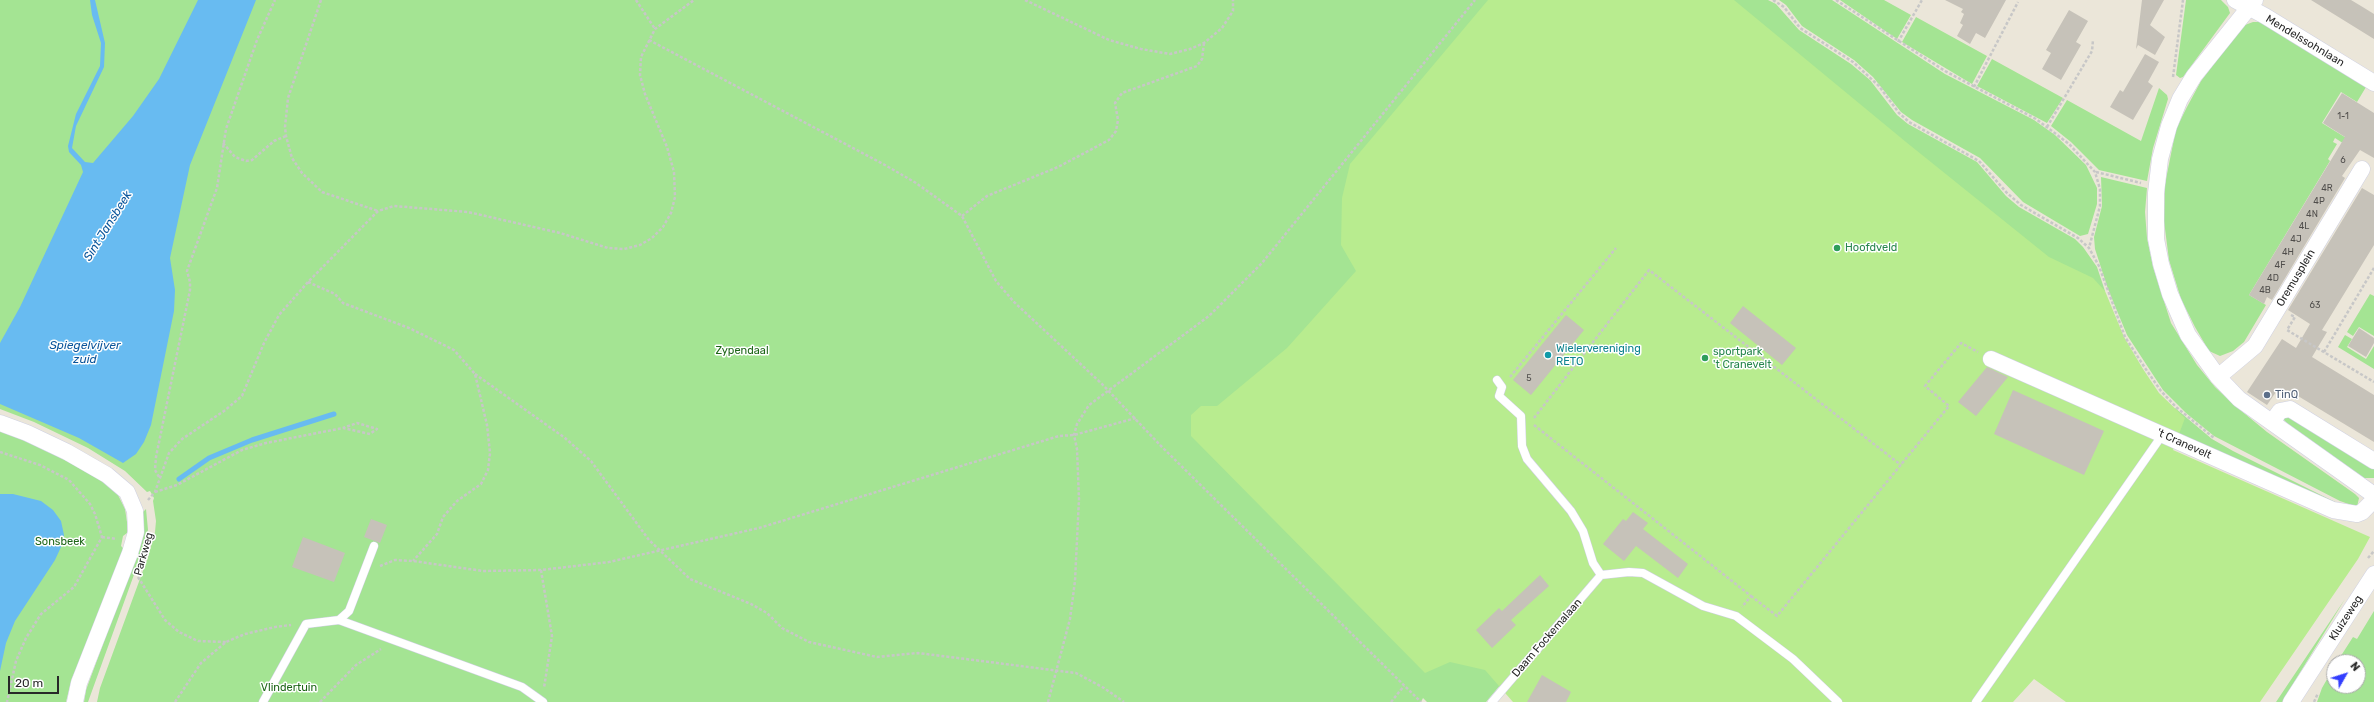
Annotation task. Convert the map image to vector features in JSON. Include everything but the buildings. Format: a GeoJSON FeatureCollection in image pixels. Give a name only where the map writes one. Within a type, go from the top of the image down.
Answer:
{"type":"FeatureCollection","features":[{"type":"Feature","properties":{"kind":"street","name":"Mendelssohnlaan"},"geometry":{"type":"LineString","coordinates":[[2235,0],[2252,4],[2265,16],[2374,83]]}},
{"type":"Feature","properties":{"kind":"street"},"geometry":{"type":"LineString","coordinates":[[2252,4],[2198,71],[2180,99],[2169,126],[2162,152],[2157,185],[2156,239],[2170,294],[2188,335],[2218,377],[2240,398],[2374,495]]}},
{"type":"Feature","properties":{"kind":"street","name":"Oremusplein"},"geometry":{"type":"LineString","coordinates":[[2218,377],[2255,346],[2362,169]]}},
{"type":"Feature","properties":{"kind":"street","name":"'t Cranevelt"},"geometry":{"type":"LineString","coordinates":[[1992,359],[2341,513],[2357,514],[2362,512],[2374,500]]}},
{"type":"Feature","properties":{"kind":"street"},"geometry":{"type":"LineString","coordinates":[[2272,422],[2280,411],[2290,409],[2374,461]]}},
{"type":"Feature","properties":{"kind":"street","name":"Parkweg"},"geometry":{"type":"LineString","coordinates":[[0,423],[27,433],[67,452],[107,475],[127,492],[142,508],[130,554],[80,683],[75,702]]}},
{"type":"Feature","properties":{"kind":"street","name":"Kluizeweg"},"geometry":{"type":"LineString","coordinates":[[2291,702],[2374,574]]}},
{"type":"Feature","properties":{"kind":"lane"},"geometry":{"type":"LineString","coordinates":[[1497,380],[1502,387],[1499,396],[1522,416],[1522,446],[1527,459],[1571,510],[1583,531],[1593,563],[1601,575],[1629,572],[1643,573],[1703,606],[1736,616],[1793,659],[1838,702]]}},
{"type":"Feature","properties":{"kind":"lane"},"geometry":{"type":"LineString","coordinates":[[1976,702],[2163,434]]}},
{"type":"Feature","properties":{"kind":"lane"},"geometry":{"type":"LineString","coordinates":[[339,620],[349,611],[374,546]]}},
{"type":"Feature","properties":{"kind":"lane","name":"Daam Fockemalaan"},"geometry":{"type":"LineString","coordinates":[[1492,702],[1601,575]]}},
{"type":"Feature","properties":{"kind":"lane"},"geometry":{"type":"LineString","coordinates":[[263,702],[306,624],[339,620],[522,687],[543,701]]}},
{"type":"Feature","properties":{"kind":"path"},"geometry":{"type":"LineString","coordinates":[[159,477],[155,470],[156,458],[190,290],[190,282],[187,271],[216,188],[223,142],[257,40],[275,0]]}},
{"type":"Feature","properties":{"kind":"path"},"geometry":{"type":"LineString","coordinates":[[321,0],[288,98],[285,127],[286,136],[292,158],[302,173],[322,192],[378,211]]}},
{"type":"Feature","properties":{"kind":"path"},"geometry":{"type":"LineString","coordinates":[[636,0],[655,29]]}},
{"type":"Feature","properties":{"kind":"path"},"geometry":{"type":"LineString","coordinates":[[142,508],[155,492],[159,477],[169,453],[182,439],[230,407],[242,396],[264,343],[280,315],[308,282],[378,211],[394,206],[468,212],[560,233],[608,248],[624,249],[635,247],[652,238],[663,227],[671,213],[675,196],[674,172],[667,147],[645,94],[640,75],[641,57],[655,29],[694,0]]}},
{"type":"Feature","properties":{"kind":"path"},"geometry":{"type":"LineString","coordinates":[[1025,0],[1109,40],[1141,50],[1170,54],[1190,49],[1204,43],[1222,28],[1233,11],[1233,0]]}},
{"type":"Feature","properties":{"kind":"path"},"geometry":{"type":"LineString","coordinates":[[1048,702],[1055,670],[1070,619],[1075,581],[1079,499],[1077,439],[1074,435],[1077,424],[1089,405],[1209,316],[1262,263],[1475,0]]}},
{"type":"Feature","properties":{"kind":"path"},"geometry":{"type":"LineString","coordinates":[[1773,0],[1784,7],[1800,28],[1853,62],[1879,86],[1899,113],[1909,122],[1979,161],[2021,205],[2078,238],[2089,248],[2099,266],[2125,336],[2145,368],[2161,391],[2176,407],[2220,442]]}},
{"type":"Feature","properties":{"kind":"path"},"geometry":{"type":"LineString","coordinates":[[1836,0],[1898,42],[1974,87],[2047,127],[2068,144],[2095,172],[2100,189],[2100,206],[2089,248]]}},
{"type":"Feature","properties":{"kind":"path"},"geometry":{"type":"LineString","coordinates":[[1898,42],[1922,0]]}},
{"type":"Feature","properties":{"kind":"path"},"geometry":{"type":"LineString","coordinates":[[2172,83],[2183,0]]}},
{"type":"Feature","properties":{"kind":"path"},"geometry":{"type":"LineString","coordinates":[[1974,87],[2018,2]]}},
{"type":"Feature","properties":{"kind":"path"},"geometry":{"type":"LineString","coordinates":[[649,40],[885,165],[916,183],[962,216],[1000,286],[1014,302],[1109,391],[1421,702]]}},
{"type":"Feature","properties":{"kind":"path"},"geometry":{"type":"LineString","coordinates":[[2047,127],[2092,51],[2093,40]]}},
{"type":"Feature","properties":{"kind":"path"},"geometry":{"type":"LineString","coordinates":[[962,216],[987,196],[1058,167],[1109,140],[1116,131],[1118,120],[1115,103],[1122,93],[1197,66],[1202,59],[1204,43]]}},
{"type":"Feature","properties":{"kind":"path"},"geometry":{"type":"LineString","coordinates":[[223,142],[235,157],[246,161],[252,160],[274,141],[286,136]]}},
{"type":"Feature","properties":{"kind":"path"},"geometry":{"type":"LineString","coordinates":[[2095,172],[2157,185]]}},
{"type":"Feature","properties":{"kind":"path"},"geometry":{"type":"LineString","coordinates":[[1502,387],[1616,248]]}},
{"type":"Feature","properties":{"kind":"path"},"geometry":{"type":"LineString","coordinates":[[2324,352],[2374,268]]}},
{"type":"Feature","properties":{"kind":"path"},"geometry":{"type":"LineString","coordinates":[[1901,465],[1649,270],[1529,424],[1535,425],[1776,616],[1901,465],[1949,406],[1925,386],[1961,343],[1992,359]]}},
{"type":"Feature","properties":{"kind":"path"},"geometry":{"type":"LineString","coordinates":[[308,282],[335,294],[343,303],[409,328],[454,350],[475,374],[566,438],[591,461],[637,524],[660,552],[690,579],[751,604],[767,613],[782,628],[809,642],[877,656],[918,653],[1076,673],[1104,688],[1124,702]]}},
{"type":"Feature","properties":{"kind":"path"},"geometry":{"type":"LineString","coordinates":[[2279,307],[2295,317],[2287,330],[2374,382]]}},
{"type":"Feature","properties":{"kind":"path"},"geometry":{"type":"LineString","coordinates":[[413,560],[437,534],[442,517],[458,501],[482,484],[488,470],[490,453],[487,425],[475,374]]}},
{"type":"Feature","properties":{"kind":"path"},"geometry":{"type":"LineString","coordinates":[[362,579],[386,562],[395,560],[413,560],[483,571],[541,570],[609,562],[660,552],[759,528],[989,459],[1059,436],[1074,435],[1136,418]]}},
{"type":"Feature","properties":{"kind":"path"},"geometry":{"type":"LineString","coordinates":[[155,492],[178,486],[242,450],[272,441],[343,428],[357,423],[377,429],[370,434],[343,428]]}},
{"type":"Feature","properties":{"kind":"path"},"geometry":{"type":"LineString","coordinates":[[0,452],[40,465],[69,480],[90,504],[95,514],[102,537],[74,587],[41,614],[26,638],[12,675],[7,702]]}},
{"type":"Feature","properties":{"kind":"path"},"geometry":{"type":"LineString","coordinates":[[144,495],[147,500]]}},
{"type":"Feature","properties":{"kind":"path"},"geometry":{"type":"LineString","coordinates":[[142,508],[147,500]]}},
{"type":"Feature","properties":{"kind":"path","name":"Parkweg"},"geometry":{"type":"LineString","coordinates":[[135,584],[140,569]]}},
{"type":"Feature","properties":{"kind":"path"},"geometry":{"type":"LineString","coordinates":[[541,570],[552,636],[543,701]]}},
{"type":"Feature","properties":{"kind":"path"},"geometry":{"type":"LineString","coordinates":[[138,576],[165,620],[179,632],[198,641],[226,642]]}},
{"type":"Feature","properties":{"kind":"path"},"geometry":{"type":"LineString","coordinates":[[1746,602],[1751,596]]}},
{"type":"Feature","properties":{"kind":"path"},"geometry":{"type":"LineString","coordinates":[[175,702],[201,663],[226,642],[245,634],[275,626],[306,624]]}},
{"type":"Feature","properties":{"kind":"path"},"geometry":{"type":"LineString","coordinates":[[320,702],[356,666],[394,641]]}},
{"type":"Feature","properties":{"kind":"path"},"geometry":{"type":"LineString","coordinates":[[1391,702],[1404,686]]}},
{"type":"Feature","properties":{"kind":"green space","name":"Zypendaal"},"geometry":{"type":"Polygon","coordinates":[[[0,0],[1492,0],[1585,584],[1486,702],[1427,702],[1423,698],[1421,702],[97,702],[100,688],[148,557],[155,532],[156,521],[153,501],[154,498],[150,491],[147,492],[125,471],[88,448],[34,422],[0,409],[0,0]]]}},
{"type":"Feature","properties":{"kind":"green space","name":"sportpark 't Cranevelt"},"geometry":{"type":"Polygon","coordinates":[[[1488,0],[1734,0],[1906,142],[2049,257],[2093,278],[2105,291],[2124,337],[2143,369],[2159,393],[2185,418],[2173,450],[2370,537],[2358,559],[2260,702],[2066,702],[2034,679],[2013,702],[1513,702],[1485,670],[1450,662],[1425,673],[1191,436],[1191,415],[1201,406],[1217,406],[1287,348],[1356,271],[1341,245],[1342,198],[1350,164],[1488,0]]]}},
{"type":"Feature","properties":{"kind":"green space"},"geometry":{"type":"Polygon","coordinates":[[[1720,0],[1768,0],[1776,4],[1799,30],[1851,64],[1870,80],[1897,115],[1908,124],[1977,162],[2006,196],[2019,207],[2075,239],[2083,247],[2097,267],[2105,291],[2076,362],[2050,265],[1720,0]]]}},
{"type":"Feature","properties":{"kind":"green space"},"geometry":{"type":"Polygon","coordinates":[[[1779,0],[1832,0],[1945,74],[2034,120],[2055,135],[2086,165],[2097,188],[2097,204],[2088,234],[2080,236],[2023,202],[1980,158],[1912,120],[1901,112],[1873,77],[1854,60],[1802,26],[1786,5],[1779,0]]]}},
{"type":"Feature","properties":{"kind":"green space"},"geometry":{"type":"Polygon","coordinates":[[[1840,0],[1884,0],[1911,15],[1897,39],[1840,0]]]}},
{"type":"Feature","properties":{"kind":"green space"},"geometry":{"type":"Polygon","coordinates":[[[2186,0],[2221,0],[2228,7],[2230,13],[2183,77],[2180,78],[2176,75],[2186,0]]]}},
{"type":"Feature","properties":{"kind":"green space"},"geometry":{"type":"Polygon","coordinates":[[[1916,17],[1987,56],[1972,84],[1902,42],[1916,17]]]}},
{"type":"Feature","properties":{"kind":"green space"},"geometry":{"type":"Polygon","coordinates":[[[2253,22],[2262,22],[2366,87],[2357,102],[2341,92],[2322,123],[2356,144],[2352,149],[2335,138],[2333,142],[2337,144],[2328,159],[2330,161],[2249,295],[2266,305],[2244,342],[2233,351],[2220,356],[2209,351],[2181,299],[2169,260],[2164,221],[2165,184],[2176,129],[2201,81],[2245,25],[2253,22]]]}},
{"type":"Feature","properties":{"kind":"green space"},"geometry":{"type":"Polygon","coordinates":[[[1992,59],[2063,98],[2047,123],[1977,86],[1992,59]]]}},
{"type":"Feature","properties":{"kind":"green space"},"geometry":{"type":"Polygon","coordinates":[[[2159,88],[2167,95],[2168,99],[2153,148],[2147,181],[2099,170],[2071,142],[2051,126],[2067,100],[2141,141],[2159,88]]]}},
{"type":"Feature","properties":{"kind":"green space"},"geometry":{"type":"Polygon","coordinates":[[[2101,177],[2147,188],[2145,212],[2147,238],[2153,267],[2171,323],[2197,365],[2215,387],[2267,432],[2355,494],[2359,498],[2357,507],[2340,501],[2214,436],[2186,413],[2163,390],[2127,335],[2108,289],[2095,249],[2094,237],[2102,206],[2101,177]]]}},
{"type":"Feature","properties":{"kind":"green space"},"geometry":{"type":"Polygon","coordinates":[[[2370,294],[2374,296],[2374,336],[2359,327],[2353,336],[2347,332],[2370,294]]]}},
{"type":"Feature","properties":{"kind":"green space"},"geometry":{"type":"Polygon","coordinates":[[[2345,335],[2352,339],[2347,347],[2366,359],[2374,346],[2374,369],[2338,347],[2345,335]]]}},
{"type":"Feature","properties":{"kind":"green space"},"geometry":{"type":"Polygon","coordinates":[[[2175,408],[2212,439],[2343,506],[2159,427],[2175,408]]]}},
{"type":"Feature","properties":{"kind":"green space"},"geometry":{"type":"Polygon","coordinates":[[[2284,414],[2374,467],[2374,478],[2364,478],[2288,424],[2283,419],[2284,414]]]}},
{"type":"Feature","properties":{"kind":"green space","name":"Sonsbeek"},"geometry":{"type":"Polygon","coordinates":[[[0,429],[95,474],[116,491],[125,509],[127,533],[123,536],[121,546],[124,549],[98,620],[72,678],[66,702],[0,702],[0,429]]]}},
{"type":"Feature","properties":{"kind":"green space"},"geometry":{"type":"Polygon","coordinates":[[[146,509],[148,530],[140,558],[88,702],[84,702],[86,690],[127,579],[142,531],[143,512],[146,509]]]}},
{"type":"Feature","properties":{"kind":"green space"},"geometry":{"type":"Polygon","coordinates":[[[2345,599],[2282,702],[2276,702],[2345,599]]]}},
{"type":"Feature","properties":{"kind":"green space"},"geometry":{"type":"Polygon","coordinates":[[[2374,611],[2374,702],[2317,702],[2326,681],[2326,694],[2366,694],[2366,654],[2342,654],[2353,637],[2357,639],[2374,611]]]}},
{"type":"Feature","properties":{"kind":"water","name":"Spiegelvijver zuid"},"geometry":{"type":"Polygon","coordinates":[[[90,0],[95,0],[105,43],[104,67],[76,126],[72,148],[85,162],[93,163],[133,116],[159,79],[198,0],[256,0],[190,165],[170,258],[175,290],[174,311],[151,425],[144,442],[136,454],[123,463],[79,438],[0,404],[0,343],[20,307],[83,172],[81,165],[69,152],[68,146],[76,114],[100,66],[101,43],[92,15],[90,0]]]}},
{"type":"Feature","properties":{"kind":"water"},"geometry":{"type":"Polygon","coordinates":[[[0,494],[13,494],[41,501],[53,510],[61,521],[64,535],[61,547],[55,560],[15,621],[6,643],[0,671],[0,494]]]}},
{"type":"Feature","properties":{"kind":"waterway"},"geometry":{"type":"LineString","coordinates":[[179,479],[209,458],[252,440],[334,414]]}},
{"type":"Feature","properties":{"kind":"place","name":"Hoofdveld"},"geometry":{"type":"Point","coordinates":[1837,248]}},
{"type":"Feature","properties":{"kind":"place","name":"Wielervereniging RETO"},"geometry":{"type":"Point","coordinates":[1548,355]}},
{"type":"Feature","properties":{"kind":"place","name":"sportpark 't Cranevelt"},"geometry":{"type":"Point","coordinates":[1705,358]}},
{"type":"Feature","properties":{"kind":"place","name":"TinQ"},"geometry":{"type":"Point","coordinates":[2267,395]}},
{"type":"Feature","properties":{"kind":"water label","name":"Sint Jansbeek"},"geometry":{"type":"Point","coordinates":[108,226]}},
{"type":"Feature","properties":{"kind":"park label","name":"Vlindertuin"},"geometry":{"type":"Point","coordinates":[289,688]}}]}
